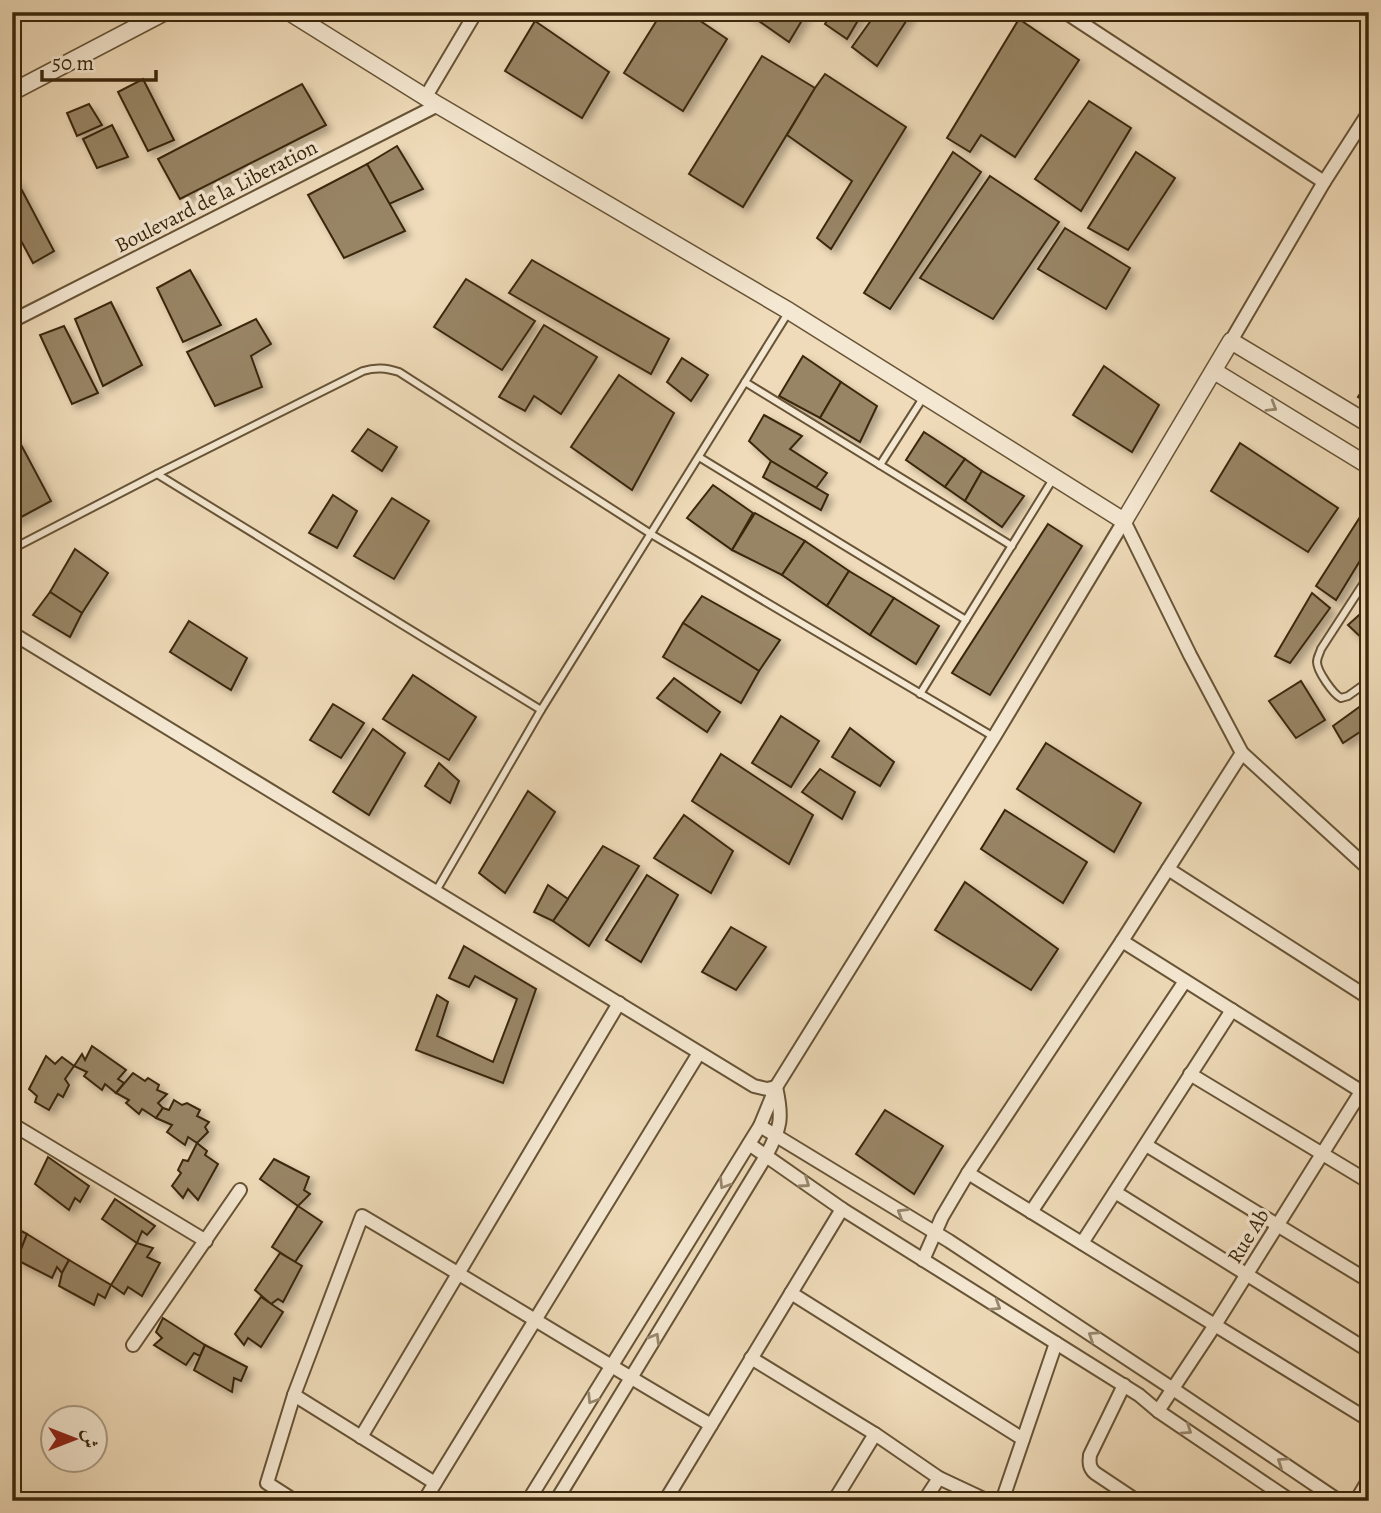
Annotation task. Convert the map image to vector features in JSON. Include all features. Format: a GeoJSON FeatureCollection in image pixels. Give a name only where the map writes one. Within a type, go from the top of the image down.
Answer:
{"type":"FeatureCollection","features":[{"type":"Feature","properties":{"kind":"street"},"geometry":{"type":"LineString","coordinates":[[12,92],[165,12]]}},
{"type":"Feature","properties":{"kind":"street"},"geometry":{"type":"LineString","coordinates":[[289,12],[431,102],[789,311],[1124,521],[1242,753],[1369,869]]}},
{"type":"Feature","properties":{"kind":"street"},"geometry":{"type":"LineString","coordinates":[[431,102],[476,12]]}},
{"type":"Feature","properties":{"kind":"street"},"geometry":{"type":"LineString","coordinates":[[1065,12],[1324,182]]}},
{"type":"Feature","properties":{"kind":"street","name":"Boulevard de la Liberation"},"geometry":{"type":"LineString","coordinates":[[12,321],[431,102]]}},
{"type":"Feature","properties":{"kind":"street"},"geometry":{"type":"LineString","coordinates":[[528,1501],[760,1126],[776,1087],[994,737],[1324,182],[1369,113]]}},
{"type":"Feature","properties":{"kind":"street"},"geometry":{"type":"LineString","coordinates":[[1231,341],[1369,424]]}},
{"type":"Feature","properties":{"kind":"street"},"geometry":{"type":"LineString","coordinates":[[1214,371],[1369,466]]}},
{"type":"Feature","properties":{"kind":"street"},"geometry":{"type":"LineString","coordinates":[[12,633],[754,1086],[767,1089],[776,1087]]}},
{"type":"Feature","properties":{"kind":"street"},"geometry":{"type":"LineString","coordinates":[[923,1260],[968,1173],[1122,941],[1242,753]]}},
{"type":"Feature","properties":{"kind":"street"},"geometry":{"type":"LineString","coordinates":[[1369,781],[1369,799]]}},
{"type":"Feature","properties":{"kind":"street"},"geometry":{"type":"LineString","coordinates":[[1168,869],[1369,998]]}},
{"type":"Feature","properties":{"kind":"street"},"geometry":{"type":"LineString","coordinates":[[1122,941],[1365,1094]]}},
{"type":"Feature","properties":{"kind":"street"},"geometry":{"type":"LineString","coordinates":[[1031,1212],[1185,981]]}},
{"type":"Feature","properties":{"kind":"street"},"geometry":{"type":"LineString","coordinates":[[360,1437],[619,1003]]}},
{"type":"Feature","properties":{"kind":"street"},"geometry":{"type":"LineString","coordinates":[[1082,1243],[1232,1010]]}},
{"type":"Feature","properties":{"kind":"street"},"geometry":{"type":"LineString","coordinates":[[424,1501],[699,1052]]}},
{"type":"Feature","properties":{"kind":"street"},"geometry":{"type":"LineString","coordinates":[[1191,1074],[1369,1182]]}},
{"type":"Feature","properties":{"kind":"street","name":"Rue Ab"},"geometry":{"type":"LineString","coordinates":[[1158,1410],[1323,1153],[1365,1094],[1369,1079]]}},
{"type":"Feature","properties":{"kind":"street"},"geometry":{"type":"LineString","coordinates":[[556,1501],[777,1136],[780,1104],[776,1087]]}},
{"type":"Feature","properties":{"kind":"street"},"geometry":{"type":"LineString","coordinates":[[12,1125],[206,1241]]}},
{"type":"Feature","properties":{"kind":"street"},"geometry":{"type":"LineString","coordinates":[[760,1126],[935,1233],[1339,1501]]}},
{"type":"Feature","properties":{"kind":"street"},"geometry":{"type":"LineString","coordinates":[[749,1144],[842,1209],[1124,1385],[1291,1501]]}},
{"type":"Feature","properties":{"kind":"street"},"geometry":{"type":"LineString","coordinates":[[1146,1144],[1278,1225],[1367,1275]]}},
{"type":"Feature","properties":{"kind":"street"},"geometry":{"type":"LineString","coordinates":[[968,1173],[1369,1420]]}},
{"type":"Feature","properties":{"kind":"street"},"geometry":{"type":"LineString","coordinates":[[133,1345],[240,1190]]}},
{"type":"Feature","properties":{"kind":"street"},"geometry":{"type":"LineString","coordinates":[[1115,1192],[1369,1352]]}},
{"type":"Feature","properties":{"kind":"street"},"geometry":{"type":"LineString","coordinates":[[665,1501],[842,1209]]}},
{"type":"Feature","properties":{"kind":"street"},"geometry":{"type":"LineString","coordinates":[[295,1501],[267,1483],[294,1395],[362,1216],[534,1321],[711,1424]]}},
{"type":"Feature","properties":{"kind":"street"},"geometry":{"type":"LineString","coordinates":[[791,1293],[1023,1439]]}},
{"type":"Feature","properties":{"kind":"street"},"geometry":{"type":"LineString","coordinates":[[1002,1501],[1056,1343]]}},
{"type":"Feature","properties":{"kind":"street"},"geometry":{"type":"LineString","coordinates":[[751,1358],[875,1434],[939,1478],[988,1501]]}},
{"type":"Feature","properties":{"kind":"street"},"geometry":{"type":"LineString","coordinates":[[1124,1385],[1089,1461],[1095,1473],[1137,1501]]}},
{"type":"Feature","properties":{"kind":"street"},"geometry":{"type":"LineString","coordinates":[[294,1395],[435,1483]]}},
{"type":"Feature","properties":{"kind":"street"},"geometry":{"type":"LineString","coordinates":[[834,1501],[875,1434]]}},
{"type":"Feature","properties":{"kind":"street"},"geometry":{"type":"LineString","coordinates":[[924,1501],[939,1478]]}},
{"type":"Feature","properties":{"kind":"street"},"geometry":{"type":"LineString","coordinates":[[1356,1501],[1369,1479]]}},
{"type":"Feature","properties":{"kind":"lane"},"geometry":{"type":"LineString","coordinates":[[436,891],[541,710],[789,311]]}},
{"type":"Feature","properties":{"kind":"lane"},"geometry":{"type":"LineString","coordinates":[[12,549],[363,372],[384,368],[400,372],[652,534],[994,737]]}},
{"type":"Feature","properties":{"kind":"lane"},"geometry":{"type":"LineString","coordinates":[[745,382],[1012,546]]}},
{"type":"Feature","properties":{"kind":"lane"},"geometry":{"type":"LineString","coordinates":[[880,465],[924,396]]}},
{"type":"Feature","properties":{"kind":"lane"},"geometry":{"type":"LineString","coordinates":[[699,457],[966,620]]}},
{"type":"Feature","properties":{"kind":"lane"},"geometry":{"type":"LineString","coordinates":[[157,474],[541,710]]}},
{"type":"Feature","properties":{"kind":"lane"},"geometry":{"type":"LineString","coordinates":[[920,694],[1054,478]]}},
{"type":"Feature","properties":{"kind":"lane"},"geometry":{"type":"LineString","coordinates":[[1369,575],[1321,649],[1317,662],[1335,695],[1341,698],[1369,681]]}},
{"type":"Feature","properties":{"kind":"building"},"geometry":{"type":"Polygon","coordinates":[[[662,12],[687,12],[727,39],[683,111],[624,73],[662,12]]]}},
{"type":"Feature","properties":{"kind":"building"},"geometry":{"type":"Polygon","coordinates":[[[746,12],[807,12],[789,42],[746,12]]]}},
{"type":"Feature","properties":{"kind":"building"},"geometry":{"type":"Polygon","coordinates":[[[832,12],[863,12],[847,39],[825,24],[832,12]]]}},
{"type":"Feature","properties":{"kind":"building"},"geometry":{"type":"Polygon","coordinates":[[[877,12],[912,12],[877,66],[852,47],[877,12]]]}},
{"type":"Feature","properties":{"kind":"building"},"geometry":{"type":"Polygon","coordinates":[[[1019,19],[1079,60],[1015,157],[981,135],[970,152],[947,138],[1019,19]]]}},
{"type":"Feature","properties":{"kind":"building"},"geometry":{"type":"Polygon","coordinates":[[[535,21],[609,72],[582,118],[505,71],[535,21]]]}},
{"type":"Feature","properties":{"kind":"building"},"geometry":{"type":"Polygon","coordinates":[[[762,56],[815,88],[743,207],[689,174],[762,56]]]}},
{"type":"Feature","properties":{"kind":"building"},"geometry":{"type":"Polygon","coordinates":[[[825,74],[906,127],[831,249],[817,238],[852,181],[787,135],[825,74]]]}},
{"type":"Feature","properties":{"kind":"building"},"geometry":{"type":"Polygon","coordinates":[[[143,79],[174,140],[148,151],[118,92],[143,79]]]}},
{"type":"Feature","properties":{"kind":"building"},"geometry":{"type":"Polygon","coordinates":[[[302,84],[326,125],[180,199],[158,159],[302,84]]]}},
{"type":"Feature","properties":{"kind":"building"},"geometry":{"type":"Polygon","coordinates":[[[1089,101],[1131,128],[1081,211],[1035,179],[1089,101]]]}},
{"type":"Feature","properties":{"kind":"building"},"geometry":{"type":"Polygon","coordinates":[[[89,104],[102,125],[77,136],[67,113],[89,104]]]}},
{"type":"Feature","properties":{"kind":"building"},"geometry":{"type":"Polygon","coordinates":[[[112,125],[128,157],[97,168],[83,139],[112,125]]]}},
{"type":"Feature","properties":{"kind":"building"},"geometry":{"type":"Polygon","coordinates":[[[397,146],[423,189],[389,204],[367,164],[397,146]]]}},
{"type":"Feature","properties":{"kind":"building"},"geometry":{"type":"Polygon","coordinates":[[[953,152],[981,172],[890,309],[864,293],[953,152]]]}},
{"type":"Feature","properties":{"kind":"building"},"geometry":{"type":"Polygon","coordinates":[[[1136,152],[1175,178],[1128,250],[1088,228],[1136,152]]]}},
{"type":"Feature","properties":{"kind":"building"},"geometry":{"type":"Polygon","coordinates":[[[367,164],[405,231],[344,258],[308,195],[367,164]]]}},
{"type":"Feature","properties":{"kind":"building"},"geometry":{"type":"Polygon","coordinates":[[[990,176],[1059,222],[993,319],[920,278],[990,176]]]}},
{"type":"Feature","properties":{"kind":"building"},"geometry":{"type":"Polygon","coordinates":[[[16,179],[54,251],[33,263],[12,224],[12,182],[16,179]]]}},
{"type":"Feature","properties":{"kind":"building"},"geometry":{"type":"Polygon","coordinates":[[[1065,228],[1130,268],[1106,309],[1038,269],[1065,228]]]}},
{"type":"Feature","properties":{"kind":"building"},"geometry":{"type":"Polygon","coordinates":[[[532,260],[669,339],[651,374],[509,293],[532,260]]]}},
{"type":"Feature","properties":{"kind":"building"},"geometry":{"type":"Polygon","coordinates":[[[190,270],[221,325],[183,342],[157,288],[190,270]]]}},
{"type":"Feature","properties":{"kind":"building"},"geometry":{"type":"Polygon","coordinates":[[[466,279],[535,321],[502,370],[434,327],[466,279]]]}},
{"type":"Feature","properties":{"kind":"building"},"geometry":{"type":"Polygon","coordinates":[[[111,302],[142,365],[103,386],[75,319],[111,302]]]}},
{"type":"Feature","properties":{"kind":"building"},"geometry":{"type":"Polygon","coordinates":[[[256,319],[271,344],[251,356],[262,387],[215,406],[187,352],[256,319]]]}},
{"type":"Feature","properties":{"kind":"building"},"geometry":{"type":"Polygon","coordinates":[[[544,325],[597,357],[561,414],[534,396],[525,411],[499,397],[544,325]]]}},
{"type":"Feature","properties":{"kind":"building"},"geometry":{"type":"Polygon","coordinates":[[[64,326],[98,393],[72,404],[40,335],[64,326]]]}},
{"type":"Feature","properties":{"kind":"building"},"geometry":{"type":"Polygon","coordinates":[[[803,356],[841,382],[820,418],[779,396],[803,356]]]}},
{"type":"Feature","properties":{"kind":"building"},"geometry":{"type":"Polygon","coordinates":[[[682,358],[708,375],[691,401],[667,382],[682,358]]]}},
{"type":"Feature","properties":{"kind":"building"},"geometry":{"type":"Polygon","coordinates":[[[1104,366],[1159,405],[1132,452],[1073,415],[1104,366]]]}},
{"type":"Feature","properties":{"kind":"building"},"geometry":{"type":"Polygon","coordinates":[[[619,375],[674,413],[632,490],[571,447],[619,375]]]}},
{"type":"Feature","properties":{"kind":"building"},"geometry":{"type":"Polygon","coordinates":[[[1369,380],[1369,404],[1358,397],[1369,380]]]}},
{"type":"Feature","properties":{"kind":"building"},"geometry":{"type":"Polygon","coordinates":[[[841,382],[877,406],[860,442],[820,418],[841,382]]]}},
{"type":"Feature","properties":{"kind":"building"},"geometry":{"type":"Polygon","coordinates":[[[764,415],[802,436],[790,449],[827,473],[816,488],[771,461],[749,441],[764,415]]]}},
{"type":"Feature","properties":{"kind":"building"},"geometry":{"type":"Polygon","coordinates":[[[368,429],[397,447],[382,471],[352,451],[368,429]]]}},
{"type":"Feature","properties":{"kind":"building"},"geometry":{"type":"Polygon","coordinates":[[[924,432],[965,459],[945,487],[906,460],[924,432]]]}},
{"type":"Feature","properties":{"kind":"building"},"geometry":{"type":"Polygon","coordinates":[[[18,439],[51,501],[12,522],[12,442],[18,439]]]}},
{"type":"Feature","properties":{"kind":"building"},"geometry":{"type":"Polygon","coordinates":[[[1240,443],[1338,508],[1308,552],[1211,491],[1240,443]]]}},
{"type":"Feature","properties":{"kind":"building"},"geometry":{"type":"Polygon","coordinates":[[[965,459],[982,471],[965,501],[945,487],[965,459]]]}},
{"type":"Feature","properties":{"kind":"building"},"geometry":{"type":"Polygon","coordinates":[[[771,461],[828,495],[821,510],[763,477],[771,461]]]}},
{"type":"Feature","properties":{"kind":"building"},"geometry":{"type":"Polygon","coordinates":[[[982,471],[1024,496],[1002,527],[965,501],[982,471]]]}},
{"type":"Feature","properties":{"kind":"building"},"geometry":{"type":"Polygon","coordinates":[[[713,485],[753,513],[732,550],[687,518],[713,485]]]}},
{"type":"Feature","properties":{"kind":"building"},"geometry":{"type":"Polygon","coordinates":[[[333,495],[357,511],[337,548],[309,533],[333,495]]]}},
{"type":"Feature","properties":{"kind":"building"},"geometry":{"type":"Polygon","coordinates":[[[392,498],[429,521],[394,579],[354,556],[392,498]]]}},
{"type":"Feature","properties":{"kind":"building"},"geometry":{"type":"Polygon","coordinates":[[[1369,503],[1369,546],[1336,600],[1316,586],[1369,503]]]}},
{"type":"Feature","properties":{"kind":"building"},"geometry":{"type":"Polygon","coordinates":[[[755,513],[805,541],[782,575],[732,550],[755,513]]]}},
{"type":"Feature","properties":{"kind":"building"},"geometry":{"type":"Polygon","coordinates":[[[1048,524],[1082,546],[990,695],[952,673],[1048,524]]]}},
{"type":"Feature","properties":{"kind":"building"},"geometry":{"type":"Polygon","coordinates":[[[805,541],[849,571],[827,606],[782,575],[805,541]]]}},
{"type":"Feature","properties":{"kind":"building"},"geometry":{"type":"Polygon","coordinates":[[[75,549],[108,573],[82,613],[50,592],[75,549]]]}},
{"type":"Feature","properties":{"kind":"building"},"geometry":{"type":"Polygon","coordinates":[[[849,571],[894,598],[870,635],[827,606],[849,571]]]}},
{"type":"Feature","properties":{"kind":"building"},"geometry":{"type":"Polygon","coordinates":[[[50,592],[82,613],[70,637],[33,615],[50,592]]]}},
{"type":"Feature","properties":{"kind":"building"},"geometry":{"type":"Polygon","coordinates":[[[1312,593],[1330,608],[1290,663],[1275,656],[1312,593]]]}},
{"type":"Feature","properties":{"kind":"building"},"geometry":{"type":"Polygon","coordinates":[[[702,596],[780,640],[759,671],[683,623],[702,596]]]}},
{"type":"Feature","properties":{"kind":"building"},"geometry":{"type":"Polygon","coordinates":[[[894,598],[939,626],[916,664],[870,635],[894,598]]]}},
{"type":"Feature","properties":{"kind":"building"},"geometry":{"type":"Polygon","coordinates":[[[1369,606],[1369,645],[1348,625],[1369,606]]]}},
{"type":"Feature","properties":{"kind":"building"},"geometry":{"type":"Polygon","coordinates":[[[189,621],[247,658],[231,690],[170,652],[189,621]]]}},
{"type":"Feature","properties":{"kind":"building"},"geometry":{"type":"Polygon","coordinates":[[[683,623],[759,671],[741,703],[663,657],[683,623]]]}},
{"type":"Feature","properties":{"kind":"building"},"geometry":{"type":"Polygon","coordinates":[[[413,675],[476,717],[449,760],[383,719],[413,675]]]}},
{"type":"Feature","properties":{"kind":"building"},"geometry":{"type":"Polygon","coordinates":[[[674,678],[720,712],[707,732],[657,698],[674,678]]]}},
{"type":"Feature","properties":{"kind":"building"},"geometry":{"type":"Polygon","coordinates":[[[1301,681],[1325,720],[1296,738],[1269,701],[1301,681]]]}},
{"type":"Feature","properties":{"kind":"building"},"geometry":{"type":"Polygon","coordinates":[[[1369,700],[1369,726],[1343,743],[1333,726],[1369,700]]]}},
{"type":"Feature","properties":{"kind":"building"},"geometry":{"type":"Polygon","coordinates":[[[333,704],[364,723],[341,758],[310,740],[333,704]]]}},
{"type":"Feature","properties":{"kind":"building"},"geometry":{"type":"Polygon","coordinates":[[[781,716],[819,741],[791,787],[752,763],[781,716]]]}},
{"type":"Feature","properties":{"kind":"building"},"geometry":{"type":"Polygon","coordinates":[[[850,728],[894,762],[880,786],[832,757],[850,728]]]}},
{"type":"Feature","properties":{"kind":"building"},"geometry":{"type":"Polygon","coordinates":[[[373,729],[405,753],[369,815],[333,792],[373,729]]]}},
{"type":"Feature","properties":{"kind":"building"},"geometry":{"type":"Polygon","coordinates":[[[1046,743],[1141,803],[1114,852],[1017,789],[1046,743]]]}},
{"type":"Feature","properties":{"kind":"building"},"geometry":{"type":"Polygon","coordinates":[[[721,754],[813,815],[789,864],[692,801],[721,754]]]}},
{"type":"Feature","properties":{"kind":"building"},"geometry":{"type":"Polygon","coordinates":[[[439,763],[459,781],[450,803],[425,786],[439,763]]]}},
{"type":"Feature","properties":{"kind":"building"},"geometry":{"type":"Polygon","coordinates":[[[820,769],[855,792],[842,819],[802,792],[820,769]]]}},
{"type":"Feature","properties":{"kind":"building"},"geometry":{"type":"Polygon","coordinates":[[[528,791],[555,812],[505,893],[479,873],[528,791]]]}},
{"type":"Feature","properties":{"kind":"building"},"geometry":{"type":"Polygon","coordinates":[[[1005,810],[1087,862],[1063,903],[981,849],[1005,810]]]}},
{"type":"Feature","properties":{"kind":"building"},"geometry":{"type":"Polygon","coordinates":[[[684,815],[733,851],[711,893],[654,858],[684,815]]]}},
{"type":"Feature","properties":{"kind":"building"},"geometry":{"type":"Polygon","coordinates":[[[603,846],[639,866],[589,946],[553,921],[603,846]]]}},
{"type":"Feature","properties":{"kind":"building"},"geometry":{"type":"Polygon","coordinates":[[[647,875],[678,895],[641,962],[606,940],[647,875]]]}},
{"type":"Feature","properties":{"kind":"building"},"geometry":{"type":"Polygon","coordinates":[[[965,882],[1058,949],[1031,990],[935,930],[965,882]]]}},
{"type":"Feature","properties":{"kind":"building"},"geometry":{"type":"Polygon","coordinates":[[[548,885],[568,899],[553,921],[534,912],[548,885]]]}},
{"type":"Feature","properties":{"kind":"building"},"geometry":{"type":"Polygon","coordinates":[[[731,927],[766,947],[736,990],[702,972],[731,927]]]}},
{"type":"Feature","properties":{"kind":"building"},"geometry":{"type":"Polygon","coordinates":[[[464,946],[536,989],[503,1083],[416,1050],[437,995],[448,1002],[437,1036],[493,1062],[517,999],[475,976],[469,987],[449,978],[464,946]]]}},
{"type":"Feature","properties":{"kind":"building"},"geometry":{"type":"Polygon","coordinates":[[[92,1046],[126,1070],[118,1079],[124,1083],[116,1093],[105,1084],[102,1090],[84,1076],[87,1072],[74,1066],[82,1054],[85,1060],[92,1046]]]}},
{"type":"Feature","properties":{"kind":"building"},"geometry":{"type":"Polygon","coordinates":[[[46,1056],[55,1064],[62,1057],[74,1066],[65,1079],[69,1085],[63,1097],[58,1094],[49,1110],[35,1102],[37,1096],[29,1089],[46,1056]]]}},
{"type":"Feature","properties":{"kind":"building"},"geometry":{"type":"Polygon","coordinates":[[[133,1073],[145,1081],[148,1078],[159,1085],[157,1090],[167,1094],[158,1103],[163,1108],[156,1118],[142,1109],[139,1114],[126,1103],[129,1100],[116,1093],[133,1073]]]}},
{"type":"Feature","properties":{"kind":"building"},"geometry":{"type":"Polygon","coordinates":[[[174,1100],[200,1110],[197,1116],[209,1122],[205,1127],[208,1132],[197,1143],[188,1137],[185,1145],[167,1132],[172,1125],[156,1118],[163,1108],[169,1110],[174,1100]]]}},
{"type":"Feature","properties":{"kind":"building"},"geometry":{"type":"Polygon","coordinates":[[[885,1110],[943,1146],[914,1194],[856,1154],[885,1110]]]}},
{"type":"Feature","properties":{"kind":"building"},"geometry":{"type":"Polygon","coordinates":[[[197,1143],[207,1151],[205,1155],[218,1164],[198,1200],[188,1189],[183,1198],[172,1186],[181,1173],[178,1170],[183,1160],[188,1161],[197,1143]]]}},
{"type":"Feature","properties":{"kind":"building"},"geometry":{"type":"Polygon","coordinates":[[[48,1157],[89,1186],[80,1202],[75,1198],[69,1210],[35,1184],[48,1157]]]}},
{"type":"Feature","properties":{"kind":"building"},"geometry":{"type":"Polygon","coordinates":[[[274,1159],[309,1177],[304,1190],[310,1194],[298,1206],[260,1179],[274,1159]]]}},
{"type":"Feature","properties":{"kind":"building"},"geometry":{"type":"Polygon","coordinates":[[[115,1199],[155,1226],[147,1235],[142,1231],[137,1243],[102,1219],[115,1199]]]}},
{"type":"Feature","properties":{"kind":"building"},"geometry":{"type":"Polygon","coordinates":[[[298,1206],[322,1222],[295,1262],[272,1247],[298,1206]]]}},
{"type":"Feature","properties":{"kind":"building"},"geometry":{"type":"Polygon","coordinates":[[[12,1226],[27,1234],[22,1247],[16,1243],[12,1252],[12,1226]]]}},
{"type":"Feature","properties":{"kind":"building"},"geometry":{"type":"Polygon","coordinates":[[[27,1234],[69,1260],[62,1273],[57,1267],[52,1278],[17,1260],[27,1234]]]}},
{"type":"Feature","properties":{"kind":"building"},"geometry":{"type":"Polygon","coordinates":[[[137,1243],[153,1248],[147,1257],[160,1263],[142,1296],[128,1287],[124,1294],[111,1285],[137,1243]]]}},
{"type":"Feature","properties":{"kind":"building"},"geometry":{"type":"Polygon","coordinates":[[[280,1253],[302,1266],[283,1302],[278,1299],[271,1304],[255,1290],[280,1253]]]}},
{"type":"Feature","properties":{"kind":"building"},"geometry":{"type":"Polygon","coordinates":[[[69,1260],[111,1285],[105,1298],[98,1294],[94,1305],[59,1286],[69,1260]]]}},
{"type":"Feature","properties":{"kind":"building"},"geometry":{"type":"Polygon","coordinates":[[[261,1297],[283,1312],[261,1347],[248,1338],[244,1345],[235,1334],[261,1297]]]}},
{"type":"Feature","properties":{"kind":"building"},"geometry":{"type":"Polygon","coordinates":[[[163,1318],[205,1345],[200,1356],[194,1353],[186,1365],[154,1345],[162,1338],[156,1332],[163,1318]]]}},
{"type":"Feature","properties":{"kind":"building"},"geometry":{"type":"Polygon","coordinates":[[[205,1345],[247,1367],[241,1381],[234,1378],[232,1392],[194,1370],[205,1345]]]}}]}
